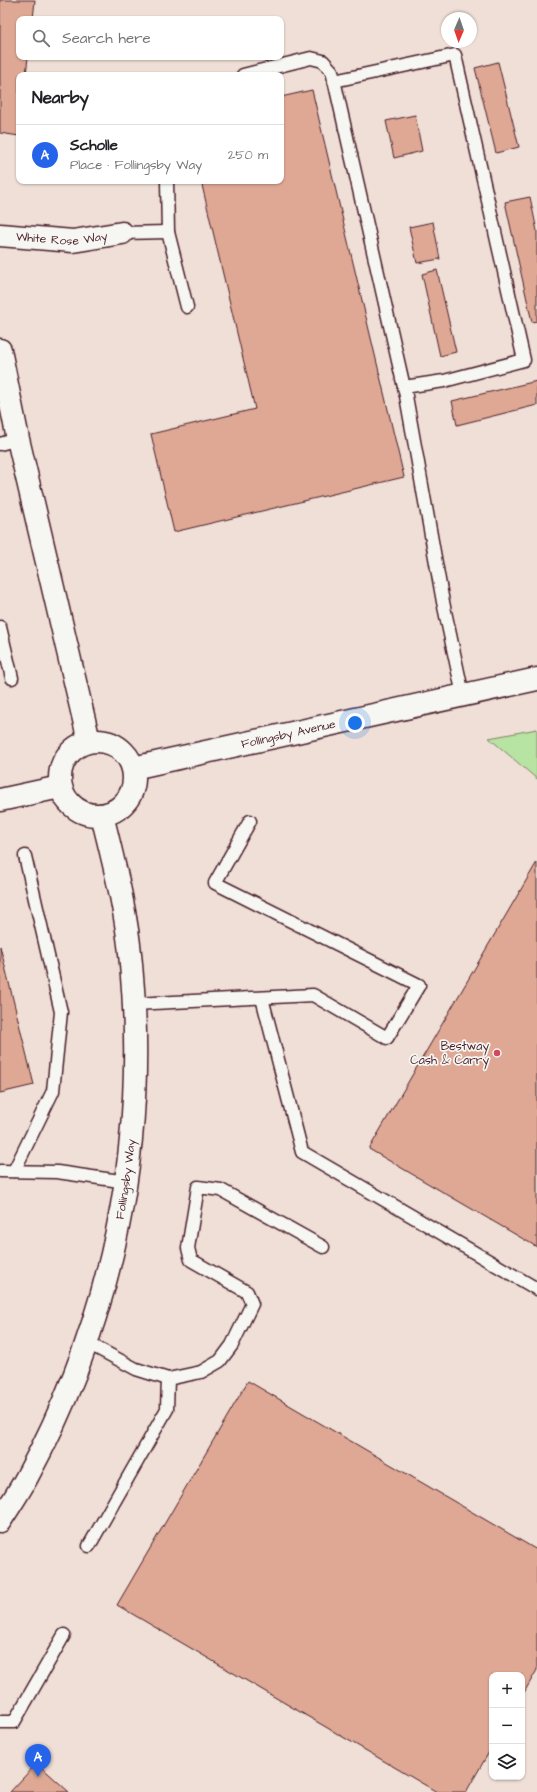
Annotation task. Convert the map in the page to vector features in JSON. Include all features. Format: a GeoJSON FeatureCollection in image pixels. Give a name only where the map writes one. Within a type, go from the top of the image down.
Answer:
{"type":"FeatureCollection","features":[{"type":"Feature","properties":{"kind":"street","name":"White Rose Way"},"geometry":{"type":"LineString","coordinates":[[0,235],[73,241],[122,233]]}},
{"type":"Feature","properties":{"kind":"street"},"geometry":{"type":"LineString","coordinates":[[0,350],[9,442],[89,742]]}},
{"type":"Feature","properties":{"kind":"street","name":"Follingsby Avenue"},"geometry":{"type":"LineString","coordinates":[[133,768],[537,679]]}},
{"type":"Feature","properties":{"kind":"street"},"geometry":{"type":"LineString","coordinates":[[101,741],[115,746],[127,756],[133,768],[134,784],[129,797],[120,808],[102,815],[92,815],[78,811],[67,801],[60,787],[59,774],[64,760],[74,749],[89,742],[101,741]]}},
{"type":"Feature","properties":{"kind":"street"},"geometry":{"type":"LineString","coordinates":[[0,800],[60,787]]}},
{"type":"Feature","properties":{"kind":"street","name":"Follingsby Way"},"geometry":{"type":"LineString","coordinates":[[0,1521],[27,1477],[68,1392],[99,1307],[122,1215],[127,1182],[134,1106],[136,1028],[131,962],[122,896],[102,815]]}},
{"type":"Feature","properties":{"kind":"lane"},"geometry":{"type":"LineString","coordinates":[[334,81],[455,55],[524,360],[444,381],[404,387]]}},
{"type":"Feature","properties":{"kind":"lane"},"geometry":{"type":"LineString","coordinates":[[255,72],[312,58],[323,61],[332,71],[404,387],[443,602],[463,695]]}},
{"type":"Feature","properties":{"kind":"lane"},"geometry":{"type":"LineString","coordinates":[[167,184],[168,232],[187,307]]}},
{"type":"Feature","properties":{"kind":"lane"},"geometry":{"type":"LineString","coordinates":[[122,233],[168,232]]}},
{"type":"Feature","properties":{"kind":"lane"},"geometry":{"type":"LineString","coordinates":[[0,627],[12,678]]}},
{"type":"Feature","properties":{"kind":"lane"},"geometry":{"type":"LineString","coordinates":[[134,1004],[313,995],[387,1038],[420,985],[215,883],[250,821]]}},
{"type":"Feature","properties":{"kind":"lane"},"geometry":{"type":"LineString","coordinates":[[14,1171],[53,1091],[61,1012],[25,856]]}},
{"type":"Feature","properties":{"kind":"lane"},"geometry":{"type":"LineString","coordinates":[[262,998],[302,1152],[537,1289]]}},
{"type":"Feature","properties":{"kind":"lane"},"geometry":{"type":"LineString","coordinates":[[0,1171],[57,1172],[127,1182]]}},
{"type":"Feature","properties":{"kind":"lane"},"geometry":{"type":"LineString","coordinates":[[86,1342],[136,1369],[168,1378],[201,1372],[220,1361],[232,1344],[252,1304],[247,1292],[191,1260],[188,1248],[198,1187],[221,1190],[323,1247]]}},
{"type":"Feature","properties":{"kind":"lane"},"geometry":{"type":"LineString","coordinates":[[90,1546],[167,1409],[168,1378]]}},
{"type":"Feature","properties":{"kind":"lane"},"geometry":{"type":"LineString","coordinates":[[0,1722],[14,1722],[64,1635]]}},
{"type":"Feature","properties":{"kind":"green space"},"geometry":{"type":"Polygon","coordinates":[[[537,729],[537,779],[489,738],[537,729]]]}},
{"type":"Feature","properties":{"kind":"building"},"geometry":{"type":"Polygon","coordinates":[[[0,0],[35,0],[33,16],[16,16],[16,60],[28,60],[26,72],[16,72],[16,136],[0,133],[0,0]]]}},
{"type":"Feature","properties":{"kind":"building"},"geometry":{"type":"Polygon","coordinates":[[[498,62],[519,147],[496,153],[475,68],[498,62]]]}},
{"type":"Feature","properties":{"kind":"building"},"geometry":{"type":"Polygon","coordinates":[[[312,90],[404,477],[174,532],[151,434],[255,409],[202,184],[284,184],[284,96],[312,90]]]}},
{"type":"Feature","properties":{"kind":"building"},"geometry":{"type":"Polygon","coordinates":[[[415,115],[422,151],[394,158],[386,121],[415,115]]]}},
{"type":"Feature","properties":{"kind":"building"},"geometry":{"type":"Polygon","coordinates":[[[530,197],[537,231],[537,321],[532,322],[505,202],[530,197]]]}},
{"type":"Feature","properties":{"kind":"building"},"geometry":{"type":"Polygon","coordinates":[[[433,222],[440,259],[417,263],[409,227],[433,222]]]}},
{"type":"Feature","properties":{"kind":"building"},"geometry":{"type":"Polygon","coordinates":[[[437,270],[456,352],[440,356],[422,274],[437,270]]]}},
{"type":"Feature","properties":{"kind":"building"},"geometry":{"type":"Polygon","coordinates":[[[537,381],[537,405],[457,425],[452,401],[537,381]]]}},
{"type":"Feature","properties":{"kind":"building"},"geometry":{"type":"Polygon","coordinates":[[[537,862],[537,1247],[369,1149],[537,862]]]}},
{"type":"Feature","properties":{"kind":"building"},"geometry":{"type":"Polygon","coordinates":[[[0,946],[34,1085],[0,1093],[0,946]]]}},
{"type":"Feature","properties":{"kind":"building"},"geometry":{"type":"Polygon","coordinates":[[[248,1381],[537,1550],[537,1670],[525,1691],[525,1672],[489,1672],[489,1752],[466,1792],[437,1792],[117,1605],[248,1381]]]}},
{"type":"Feature","properties":{"kind":"building"},"geometry":{"type":"Polygon","coordinates":[[[37,1763],[69,1792],[10,1792],[37,1763]]]}},
{"type":"Feature","properties":{"kind":"place","name":"Bestway Cash & Carry"},"geometry":{"type":"Point","coordinates":[497,1053]}},
{"type":"Feature","properties":{"kind":"place","name":"Scholle"},"geometry":{"type":"Point","coordinates":[38,1777]}}]}
